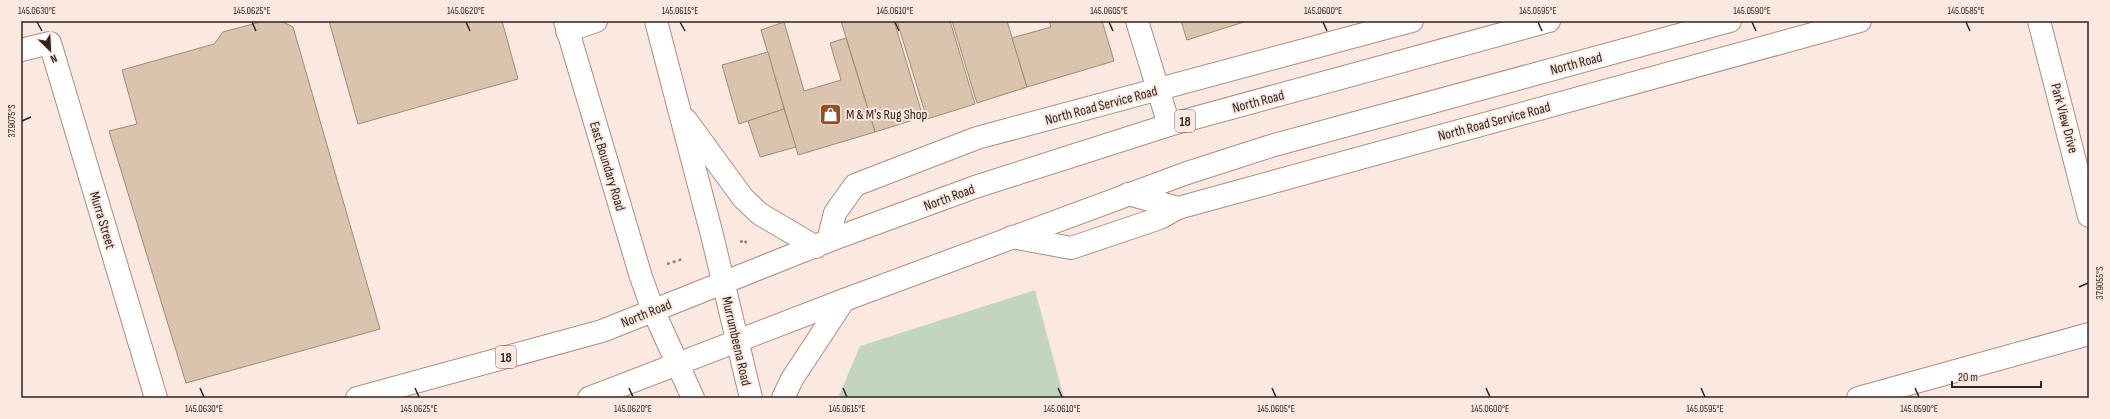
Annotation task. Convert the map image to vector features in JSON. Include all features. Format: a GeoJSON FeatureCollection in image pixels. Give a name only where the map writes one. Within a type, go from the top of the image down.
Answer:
{"type":"FeatureCollection","features":[{"type":"Feature","properties":{"kind":"main road"},"geometry":{"type":"LineString","coordinates":[[566,26],[596,21]]}},
{"type":"Feature","properties":{"kind":"main road"},"geometry":{"type":"LineString","coordinates":[[1137,21],[1169,125]]}},
{"type":"Feature","properties":{"kind":"main road","name":"North Road Service Road"},"geometry":{"type":"LineString","coordinates":[[822,244],[835,213],[855,185],[977,138],[1412,21]]}},
{"type":"Feature","properties":{"kind":"main road","name":"North Road"},"geometry":{"type":"LineString","coordinates":[[357,398],[602,331],[822,244],[975,187],[1169,125],[1549,21]]}},
{"type":"Feature","properties":{"kind":"main road","name":"North Road"},"geometry":{"type":"LineString","coordinates":[[589,398],[844,300],[1128,194],[1271,146],[1730,21]]}},
{"type":"Feature","properties":{"kind":"main road","name":"North Road Service Road"},"geometry":{"type":"LineString","coordinates":[[1178,208],[1860,21]]}},
{"type":"Feature","properties":{"kind":"main road","name":"Park View Drive"},"geometry":{"type":"LineString","coordinates":[[2039,21],[2083,186],[2089,216]]}},
{"type":"Feature","properties":{"kind":"main road"},"geometry":{"type":"LineString","coordinates":[[661,22],[680,111],[723,283]]}},
{"type":"Feature","properties":{"kind":"main road","name":"East Boundary Road"},"geometry":{"type":"LineString","coordinates":[[566,26],[641,277],[653,310]]}},
{"type":"Feature","properties":{"kind":"main road","name":"Murra Street"},"geometry":{"type":"LineString","coordinates":[[21,50],[50,43],[156,398]]}},
{"type":"Feature","properties":{"kind":"main road"},"geometry":{"type":"LineString","coordinates":[[680,111],[743,198],[760,214],[822,244]]}},
{"type":"Feature","properties":{"kind":"main road"},"geometry":{"type":"LineString","coordinates":[[1128,194],[1178,208]]}},
{"type":"Feature","properties":{"kind":"main road"},"geometry":{"type":"LineString","coordinates":[[1012,237],[1071,248],[1160,218],[1178,208]]}},
{"type":"Feature","properties":{"kind":"main road","name":"Murrumbeena Road"},"geometry":{"type":"LineString","coordinates":[[723,283],[751,398]]}},
{"type":"Feature","properties":{"kind":"main road"},"geometry":{"type":"LineString","coordinates":[[783,398],[792,379],[844,300]]}},
{"type":"Feature","properties":{"kind":"main road"},"geometry":{"type":"LineString","coordinates":[[653,310],[679,364],[693,398]]}},
{"type":"Feature","properties":{"kind":"main road"},"geometry":{"type":"LineString","coordinates":[[1858,398],[2089,334]]}},
{"type":"Feature","properties":{"kind":"path"},"geometry":{"type":"LineString","coordinates":[[736,243],[745,240],[748,250]]}},
{"type":"Feature","properties":{"kind":"path"},"geometry":{"type":"LineString","coordinates":[[667,264],[683,259]]}},
{"type":"Feature","properties":{"kind":"green space"},"geometry":{"type":"Polygon","coordinates":[[[1035,290],[1064,398],[838,398],[860,346],[1035,290]]]}},
{"type":"Feature","properties":{"kind":"building"},"geometry":{"type":"Polygon","coordinates":[[[264,21],[281,21],[293,27],[380,329],[186,383],[109,131],[137,124],[122,70],[214,44],[223,32],[264,21]]]}},
{"type":"Feature","properties":{"kind":"building"},"geometry":{"type":"Polygon","coordinates":[[[329,21],[502,21],[518,79],[358,124],[329,21]]]}},
{"type":"Feature","properties":{"kind":"building"},"geometry":{"type":"Polygon","coordinates":[[[841,21],[894,21],[923,117],[875,132],[841,21]]]}},
{"type":"Feature","properties":{"kind":"building"},"geometry":{"type":"Polygon","coordinates":[[[897,21],[950,21],[975,104],[927,119],[897,21]]]}},
{"type":"Feature","properties":{"kind":"building"},"geometry":{"type":"Polygon","coordinates":[[[952,21],[1007,21],[1027,87],[977,103],[952,21]]]}},
{"type":"Feature","properties":{"kind":"building"},"geometry":{"type":"Polygon","coordinates":[[[1049,21],[1102,21],[1114,61],[1027,87],[1012,38],[1051,27],[1049,21]]]}},
{"type":"Feature","properties":{"kind":"building"},"geometry":{"type":"Polygon","coordinates":[[[1181,21],[1247,21],[1187,40],[1181,21]]]}},
{"type":"Feature","properties":{"kind":"building"},"geometry":{"type":"Polygon","coordinates":[[[784,22],[804,91],[841,80],[830,43],[846,38],[875,132],[798,155],[761,30],[784,22]]]}},
{"type":"Feature","properties":{"kind":"building"},"geometry":{"type":"Polygon","coordinates":[[[768,52],[784,109],[739,124],[722,65],[768,52]]]}},
{"type":"Feature","properties":{"kind":"building"},"geometry":{"type":"Polygon","coordinates":[[[784,109],[796,147],[760,157],[748,121],[784,109]]]}},
{"type":"Feature","properties":{"kind":"place","name":"M & M's Rug Shop"},"geometry":{"type":"Point","coordinates":[831,114]}}]}
